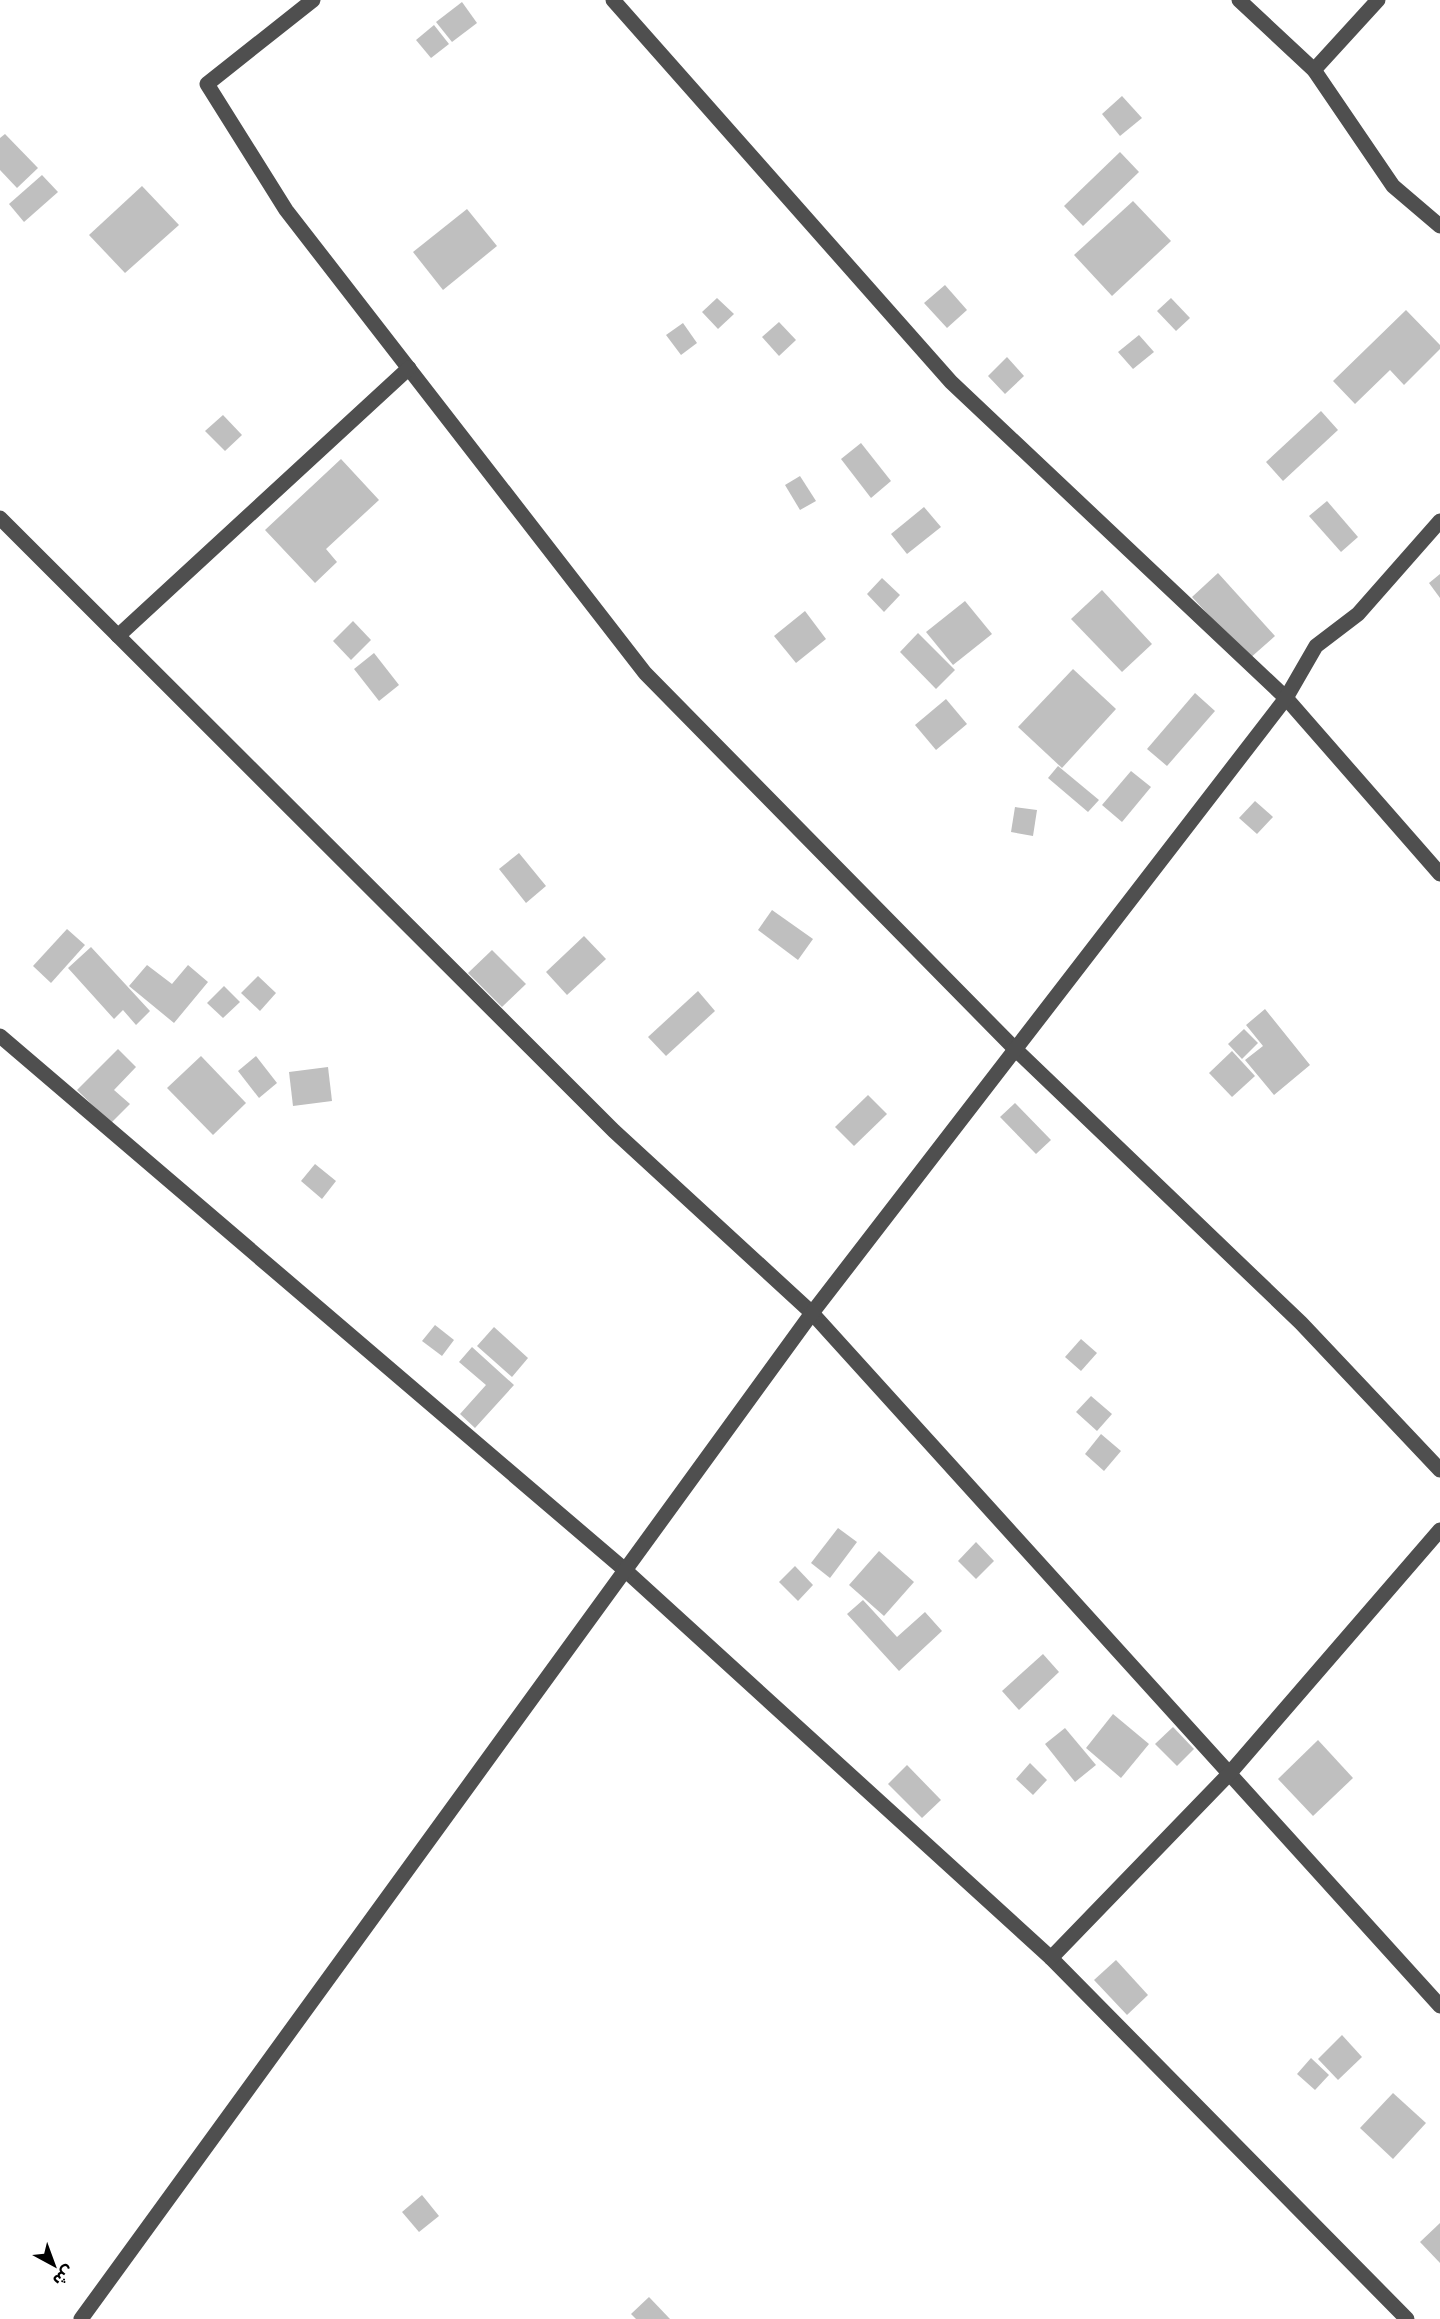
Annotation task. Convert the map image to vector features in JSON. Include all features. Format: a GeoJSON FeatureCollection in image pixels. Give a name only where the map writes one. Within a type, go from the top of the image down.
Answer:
{"type":"FeatureCollection","features":[{"type":"Feature","properties":{"kind":"street"},"geometry":{"type":"LineString","coordinates":[[313,0],[207,84],[286,210],[645,673],[1016,1049],[1301,1323],[1440,1470]]}},
{"type":"Feature","properties":{"kind":"street"},"geometry":{"type":"LineString","coordinates":[[613,0],[951,382],[1286,698],[1440,874]]}},
{"type":"Feature","properties":{"kind":"street"},"geometry":{"type":"LineString","coordinates":[[1239,0],[1314,70],[1393,186],[1440,226]]}},
{"type":"Feature","properties":{"kind":"street"},"geometry":{"type":"LineString","coordinates":[[1314,70],[1377,0]]}},
{"type":"Feature","properties":{"kind":"street"},"geometry":{"type":"LineString","coordinates":[[118,636],[409,368]]}},
{"type":"Feature","properties":{"kind":"street"},"geometry":{"type":"LineString","coordinates":[[0,518],[614,1131],[812,1313],[1440,2006]]}},
{"type":"Feature","properties":{"kind":"street"},"geometry":{"type":"LineString","coordinates":[[81,2319],[812,1313],[1286,698],[1316,646],[1358,614],[1440,520]]}},
{"type":"Feature","properties":{"kind":"street"},"geometry":{"type":"LineString","coordinates":[[0,1036],[625,1570],[1051,1958],[1407,2319]]}},
{"type":"Feature","properties":{"kind":"street"},"geometry":{"type":"LineString","coordinates":[[1051,1958],[1229,1774],[1440,1530]]}},
{"type":"Feature","properties":{"kind":"building"},"geometry":{"type":"Polygon","coordinates":[[[462,2],[477,23],[452,42],[436,22],[462,2]]]}},
{"type":"Feature","properties":{"kind":"building"},"geometry":{"type":"Polygon","coordinates":[[[434,25],[449,44],[431,58],[416,40],[434,25]]]}},
{"type":"Feature","properties":{"kind":"building"},"geometry":{"type":"Polygon","coordinates":[[[1122,96],[1142,118],[1120,136],[1102,114],[1122,96]]]}},
{"type":"Feature","properties":{"kind":"building"},"geometry":{"type":"Polygon","coordinates":[[[5,134],[38,168],[17,188],[0,170],[0,138],[5,134]]]}},
{"type":"Feature","properties":{"kind":"building"},"geometry":{"type":"Polygon","coordinates":[[[1120,152],[1139,172],[1083,226],[1064,206],[1120,152]]]}},
{"type":"Feature","properties":{"kind":"building"},"geometry":{"type":"Polygon","coordinates":[[[42,175],[58,192],[24,222],[9,204],[42,175]]]}},
{"type":"Feature","properties":{"kind":"building"},"geometry":{"type":"Polygon","coordinates":[[[142,186],[179,225],[125,273],[89,235],[142,186]]]}},
{"type":"Feature","properties":{"kind":"building"},"geometry":{"type":"Polygon","coordinates":[[[1133,201],[1171,241],[1112,296],[1074,255],[1133,201]]]}},
{"type":"Feature","properties":{"kind":"building"},"geometry":{"type":"Polygon","coordinates":[[[467,209],[497,246],[443,290],[413,252],[467,209]]]}},
{"type":"Feature","properties":{"kind":"building"},"geometry":{"type":"Polygon","coordinates":[[[945,285],[967,310],[947,328],[924,303],[945,285]]]}},
{"type":"Feature","properties":{"kind":"building"},"geometry":{"type":"Polygon","coordinates":[[[717,298],[734,314],[718,329],[702,312],[717,298]]]}},
{"type":"Feature","properties":{"kind":"building"},"geometry":{"type":"Polygon","coordinates":[[[1171,298],[1190,318],[1176,331],[1157,311],[1171,298]]]}},
{"type":"Feature","properties":{"kind":"building"},"geometry":{"type":"Polygon","coordinates":[[[1406,310],[1440,345],[1440,349],[1404,385],[1390,370],[1355,404],[1333,381],[1406,310]]]}},
{"type":"Feature","properties":{"kind":"building"},"geometry":{"type":"Polygon","coordinates":[[[779,322],[796,340],[779,356],[762,337],[779,322]]]}},
{"type":"Feature","properties":{"kind":"building"},"geometry":{"type":"Polygon","coordinates":[[[683,323],[697,343],[681,355],[666,335],[683,323]]]}},
{"type":"Feature","properties":{"kind":"building"},"geometry":{"type":"Polygon","coordinates":[[[1139,335],[1154,352],[1133,369],[1118,352],[1139,335]]]}},
{"type":"Feature","properties":{"kind":"building"},"geometry":{"type":"Polygon","coordinates":[[[1007,357],[1024,376],[1005,394],[988,376],[1007,357]]]}},
{"type":"Feature","properties":{"kind":"building"},"geometry":{"type":"Polygon","coordinates":[[[1321,411],[1338,430],[1283,481],[1266,462],[1321,411]]]}},
{"type":"Feature","properties":{"kind":"building"},"geometry":{"type":"Polygon","coordinates":[[[223,415],[242,435],[225,451],[205,431],[223,415]]]}},
{"type":"Feature","properties":{"kind":"building"},"geometry":{"type":"Polygon","coordinates":[[[861,443],[891,481],[871,498],[841,459],[861,443]]]}},
{"type":"Feature","properties":{"kind":"building"},"geometry":{"type":"Polygon","coordinates":[[[341,459],[379,500],[326,549],[337,562],[315,583],[265,530],[341,459]]]}},
{"type":"Feature","properties":{"kind":"building"},"geometry":{"type":"Polygon","coordinates":[[[800,476],[816,501],[800,510],[785,485],[800,476]]]}},
{"type":"Feature","properties":{"kind":"building"},"geometry":{"type":"Polygon","coordinates":[[[1327,501],[1358,537],[1341,552],[1309,516],[1327,501]]]}},
{"type":"Feature","properties":{"kind":"building"},"geometry":{"type":"Polygon","coordinates":[[[924,507],[941,527],[907,554],[891,534],[924,507]]]}},
{"type":"Feature","properties":{"kind":"building"},"geometry":{"type":"Polygon","coordinates":[[[1218,573],[1275,636],[1249,659],[1192,597],[1218,573]]]}},
{"type":"Feature","properties":{"kind":"building"},"geometry":{"type":"Polygon","coordinates":[[[1440,574],[1440,598],[1429,583],[1440,574]]]}},
{"type":"Feature","properties":{"kind":"building"},"geometry":{"type":"Polygon","coordinates":[[[882,578],[900,595],[884,612],[867,594],[882,578]]]}},
{"type":"Feature","properties":{"kind":"building"},"geometry":{"type":"Polygon","coordinates":[[[1102,590],[1152,644],[1122,672],[1071,619],[1102,590]]]}},
{"type":"Feature","properties":{"kind":"building"},"geometry":{"type":"Polygon","coordinates":[[[965,601],[992,634],[953,665],[926,632],[965,601]]]}},
{"type":"Feature","properties":{"kind":"building"},"geometry":{"type":"Polygon","coordinates":[[[805,611],[826,639],[796,663],[774,636],[805,611]]]}},
{"type":"Feature","properties":{"kind":"building"},"geometry":{"type":"Polygon","coordinates":[[[353,621],[371,640],[351,660],[333,641],[353,621]]]}},
{"type":"Feature","properties":{"kind":"building"},"geometry":{"type":"Polygon","coordinates":[[[918,633],[955,670],[936,689],[900,652],[918,633]]]}},
{"type":"Feature","properties":{"kind":"building"},"geometry":{"type":"Polygon","coordinates":[[[374,653],[399,685],[379,701],[354,669],[374,653]]]}},
{"type":"Feature","properties":{"kind":"building"},"geometry":{"type":"Polygon","coordinates":[[[1073,669],[1116,709],[1062,768],[1018,727],[1073,669]]]}},
{"type":"Feature","properties":{"kind":"building"},"geometry":{"type":"Polygon","coordinates":[[[1195,693],[1215,711],[1167,766],[1147,749],[1195,693]]]}},
{"type":"Feature","properties":{"kind":"building"},"geometry":{"type":"Polygon","coordinates":[[[946,699],[967,724],[936,750],[915,725],[946,699]]]}},
{"type":"Feature","properties":{"kind":"building"},"geometry":{"type":"Polygon","coordinates":[[[1058,766],[1099,800],[1088,812],[1048,778],[1058,766]]]}},
{"type":"Feature","properties":{"kind":"building"},"geometry":{"type":"Polygon","coordinates":[[[1131,771],[1151,787],[1122,822],[1102,805],[1131,771]]]}},
{"type":"Feature","properties":{"kind":"building"},"geometry":{"type":"Polygon","coordinates":[[[1255,801],[1273,817],[1257,834],[1239,818],[1255,801]]]}},
{"type":"Feature","properties":{"kind":"building"},"geometry":{"type":"Polygon","coordinates":[[[1015,807],[1037,810],[1033,836],[1011,832],[1015,807]]]}},
{"type":"Feature","properties":{"kind":"building"},"geometry":{"type":"Polygon","coordinates":[[[519,853],[546,886],[526,903],[499,869],[519,853]]]}},
{"type":"Feature","properties":{"kind":"building"},"geometry":{"type":"Polygon","coordinates":[[[772,910],[813,939],[798,960],[758,930],[772,910]]]}},
{"type":"Feature","properties":{"kind":"building"},"geometry":{"type":"Polygon","coordinates":[[[67,929],[85,945],[51,983],[33,966],[67,929]]]}},
{"type":"Feature","properties":{"kind":"building"},"geometry":{"type":"Polygon","coordinates":[[[584,936],[606,959],[567,995],[546,972],[584,936]]]}},
{"type":"Feature","properties":{"kind":"building"},"geometry":{"type":"Polygon","coordinates":[[[91,947],[150,1011],[136,1025],[123,1010],[114,1019],[68,968],[91,947]]]}},
{"type":"Feature","properties":{"kind":"building"},"geometry":{"type":"Polygon","coordinates":[[[492,950],[526,984],[502,1007],[468,973],[492,950]]]}},
{"type":"Feature","properties":{"kind":"building"},"geometry":{"type":"Polygon","coordinates":[[[147,965],[172,984],[188,965],[208,982],[174,1023],[129,986],[147,965]]]}},
{"type":"Feature","properties":{"kind":"building"},"geometry":{"type":"Polygon","coordinates":[[[258,976],[276,993],[260,1011],[241,993],[258,976]]]}},
{"type":"Feature","properties":{"kind":"building"},"geometry":{"type":"Polygon","coordinates":[[[224,986],[240,1002],[223,1018],[207,1003],[224,986]]]}},
{"type":"Feature","properties":{"kind":"building"},"geometry":{"type":"Polygon","coordinates":[[[698,991],[715,1011],[666,1056],[648,1037],[698,991]]]}},
{"type":"Feature","properties":{"kind":"building"},"geometry":{"type":"Polygon","coordinates":[[[1265,1009],[1310,1065],[1274,1095],[1245,1060],[1263,1046],[1246,1025],[1265,1009]]]}},
{"type":"Feature","properties":{"kind":"building"},"geometry":{"type":"Polygon","coordinates":[[[1244,1029],[1258,1043],[1242,1059],[1228,1044],[1244,1029]]]}},
{"type":"Feature","properties":{"kind":"building"},"geometry":{"type":"Polygon","coordinates":[[[118,1049],[136,1067],[114,1090],[130,1104],[111,1123],[77,1090],[118,1049]]]}},
{"type":"Feature","properties":{"kind":"building"},"geometry":{"type":"Polygon","coordinates":[[[1232,1051],[1255,1076],[1232,1097],[1209,1073],[1232,1051]]]}},
{"type":"Feature","properties":{"kind":"building"},"geometry":{"type":"Polygon","coordinates":[[[201,1056],[246,1103],[213,1135],[167,1088],[201,1056]]]}},
{"type":"Feature","properties":{"kind":"building"},"geometry":{"type":"Polygon","coordinates":[[[256,1056],[277,1083],[259,1098],[238,1071],[256,1056]]]}},
{"type":"Feature","properties":{"kind":"building"},"geometry":{"type":"Polygon","coordinates":[[[328,1067],[332,1101],[293,1106],[289,1072],[328,1067]]]}},
{"type":"Feature","properties":{"kind":"building"},"geometry":{"type":"Polygon","coordinates":[[[868,1095],[887,1114],[854,1146],[835,1127],[868,1095]]]}},
{"type":"Feature","properties":{"kind":"building"},"geometry":{"type":"Polygon","coordinates":[[[1015,1103],[1051,1140],[1036,1154],[1000,1117],[1015,1103]]]}},
{"type":"Feature","properties":{"kind":"building"},"geometry":{"type":"Polygon","coordinates":[[[315,1164],[336,1181],[322,1199],[301,1181],[315,1164]]]}},
{"type":"Feature","properties":{"kind":"building"},"geometry":{"type":"Polygon","coordinates":[[[435,1325],[454,1340],[442,1356],[422,1341],[435,1325]]]}},
{"type":"Feature","properties":{"kind":"building"},"geometry":{"type":"Polygon","coordinates":[[[494,1327],[528,1358],[512,1377],[477,1346],[494,1327]]]}},
{"type":"Feature","properties":{"kind":"building"},"geometry":{"type":"Polygon","coordinates":[[[1081,1339],[1097,1353],[1081,1371],[1065,1357],[1081,1339]]]}},
{"type":"Feature","properties":{"kind":"building"},"geometry":{"type":"Polygon","coordinates":[[[472,1347],[514,1385],[475,1428],[460,1414],[486,1385],[459,1362],[472,1347]]]}},
{"type":"Feature","properties":{"kind":"building"},"geometry":{"type":"Polygon","coordinates":[[[1091,1396],[1112,1414],[1097,1431],[1076,1412],[1091,1396]]]}},
{"type":"Feature","properties":{"kind":"building"},"geometry":{"type":"Polygon","coordinates":[[[1101,1434],[1121,1451],[1104,1471],[1085,1454],[1101,1434]]]}},
{"type":"Feature","properties":{"kind":"building"},"geometry":{"type":"Polygon","coordinates":[[[838,1528],[857,1542],[830,1578],[811,1563],[838,1528]]]}},
{"type":"Feature","properties":{"kind":"building"},"geometry":{"type":"Polygon","coordinates":[[[976,1542],[994,1561],[976,1579],[958,1561],[976,1542]]]}},
{"type":"Feature","properties":{"kind":"building"},"geometry":{"type":"Polygon","coordinates":[[[879,1551],[914,1582],[884,1616],[849,1585],[879,1551]]]}},
{"type":"Feature","properties":{"kind":"building"},"geometry":{"type":"Polygon","coordinates":[[[795,1566],[813,1585],[798,1601],[779,1582],[795,1566]]]}},
{"type":"Feature","properties":{"kind":"building"},"geometry":{"type":"Polygon","coordinates":[[[863,1600],[897,1637],[925,1612],[942,1631],[899,1671],[847,1614],[863,1600]]]}},
{"type":"Feature","properties":{"kind":"building"},"geometry":{"type":"Polygon","coordinates":[[[1043,1654],[1059,1672],[1019,1710],[1002,1691],[1043,1654]]]}},
{"type":"Feature","properties":{"kind":"building"},"geometry":{"type":"Polygon","coordinates":[[[1113,1714],[1149,1744],[1121,1778],[1086,1748],[1113,1714]]]}},
{"type":"Feature","properties":{"kind":"building"},"geometry":{"type":"Polygon","coordinates":[[[1173,1727],[1194,1749],[1177,1766],[1155,1744],[1173,1727]]]}},
{"type":"Feature","properties":{"kind":"building"},"geometry":{"type":"Polygon","coordinates":[[[1065,1728],[1096,1765],[1075,1782],[1045,1744],[1065,1728]]]}},
{"type":"Feature","properties":{"kind":"building"},"geometry":{"type":"Polygon","coordinates":[[[1318,1740],[1353,1778],[1313,1816],[1278,1779],[1318,1740]]]}},
{"type":"Feature","properties":{"kind":"building"},"geometry":{"type":"Polygon","coordinates":[[[1030,1763],[1047,1780],[1033,1795],[1016,1779],[1030,1763]]]}},
{"type":"Feature","properties":{"kind":"building"},"geometry":{"type":"Polygon","coordinates":[[[907,1765],[941,1800],[922,1818],[888,1784],[907,1765]]]}},
{"type":"Feature","properties":{"kind":"building"},"geometry":{"type":"Polygon","coordinates":[[[1116,1960],[1148,1995],[1127,2015],[1094,1980],[1116,1960]]]}},
{"type":"Feature","properties":{"kind":"building"},"geometry":{"type":"Polygon","coordinates":[[[1342,2035],[1362,2057],[1338,2080],[1318,2059],[1342,2035]]]}},
{"type":"Feature","properties":{"kind":"building"},"geometry":{"type":"Polygon","coordinates":[[[1311,2058],[1329,2075],[1315,2090],[1297,2074],[1311,2058]]]}},
{"type":"Feature","properties":{"kind":"building"},"geometry":{"type":"Polygon","coordinates":[[[1393,2093],[1426,2123],[1393,2159],[1360,2128],[1393,2093]]]}},
{"type":"Feature","properties":{"kind":"building"},"geometry":{"type":"Polygon","coordinates":[[[422,2195],[439,2216],[419,2232],[402,2212],[422,2195]]]}},
{"type":"Feature","properties":{"kind":"building"},"geometry":{"type":"Polygon","coordinates":[[[1440,2223],[1440,2263],[1420,2242],[1440,2223]]]}},
{"type":"Feature","properties":{"kind":"building"},"geometry":{"type":"Polygon","coordinates":[[[649,2297],[670,2319],[636,2319],[631,2314],[649,2297]]]}}]}
